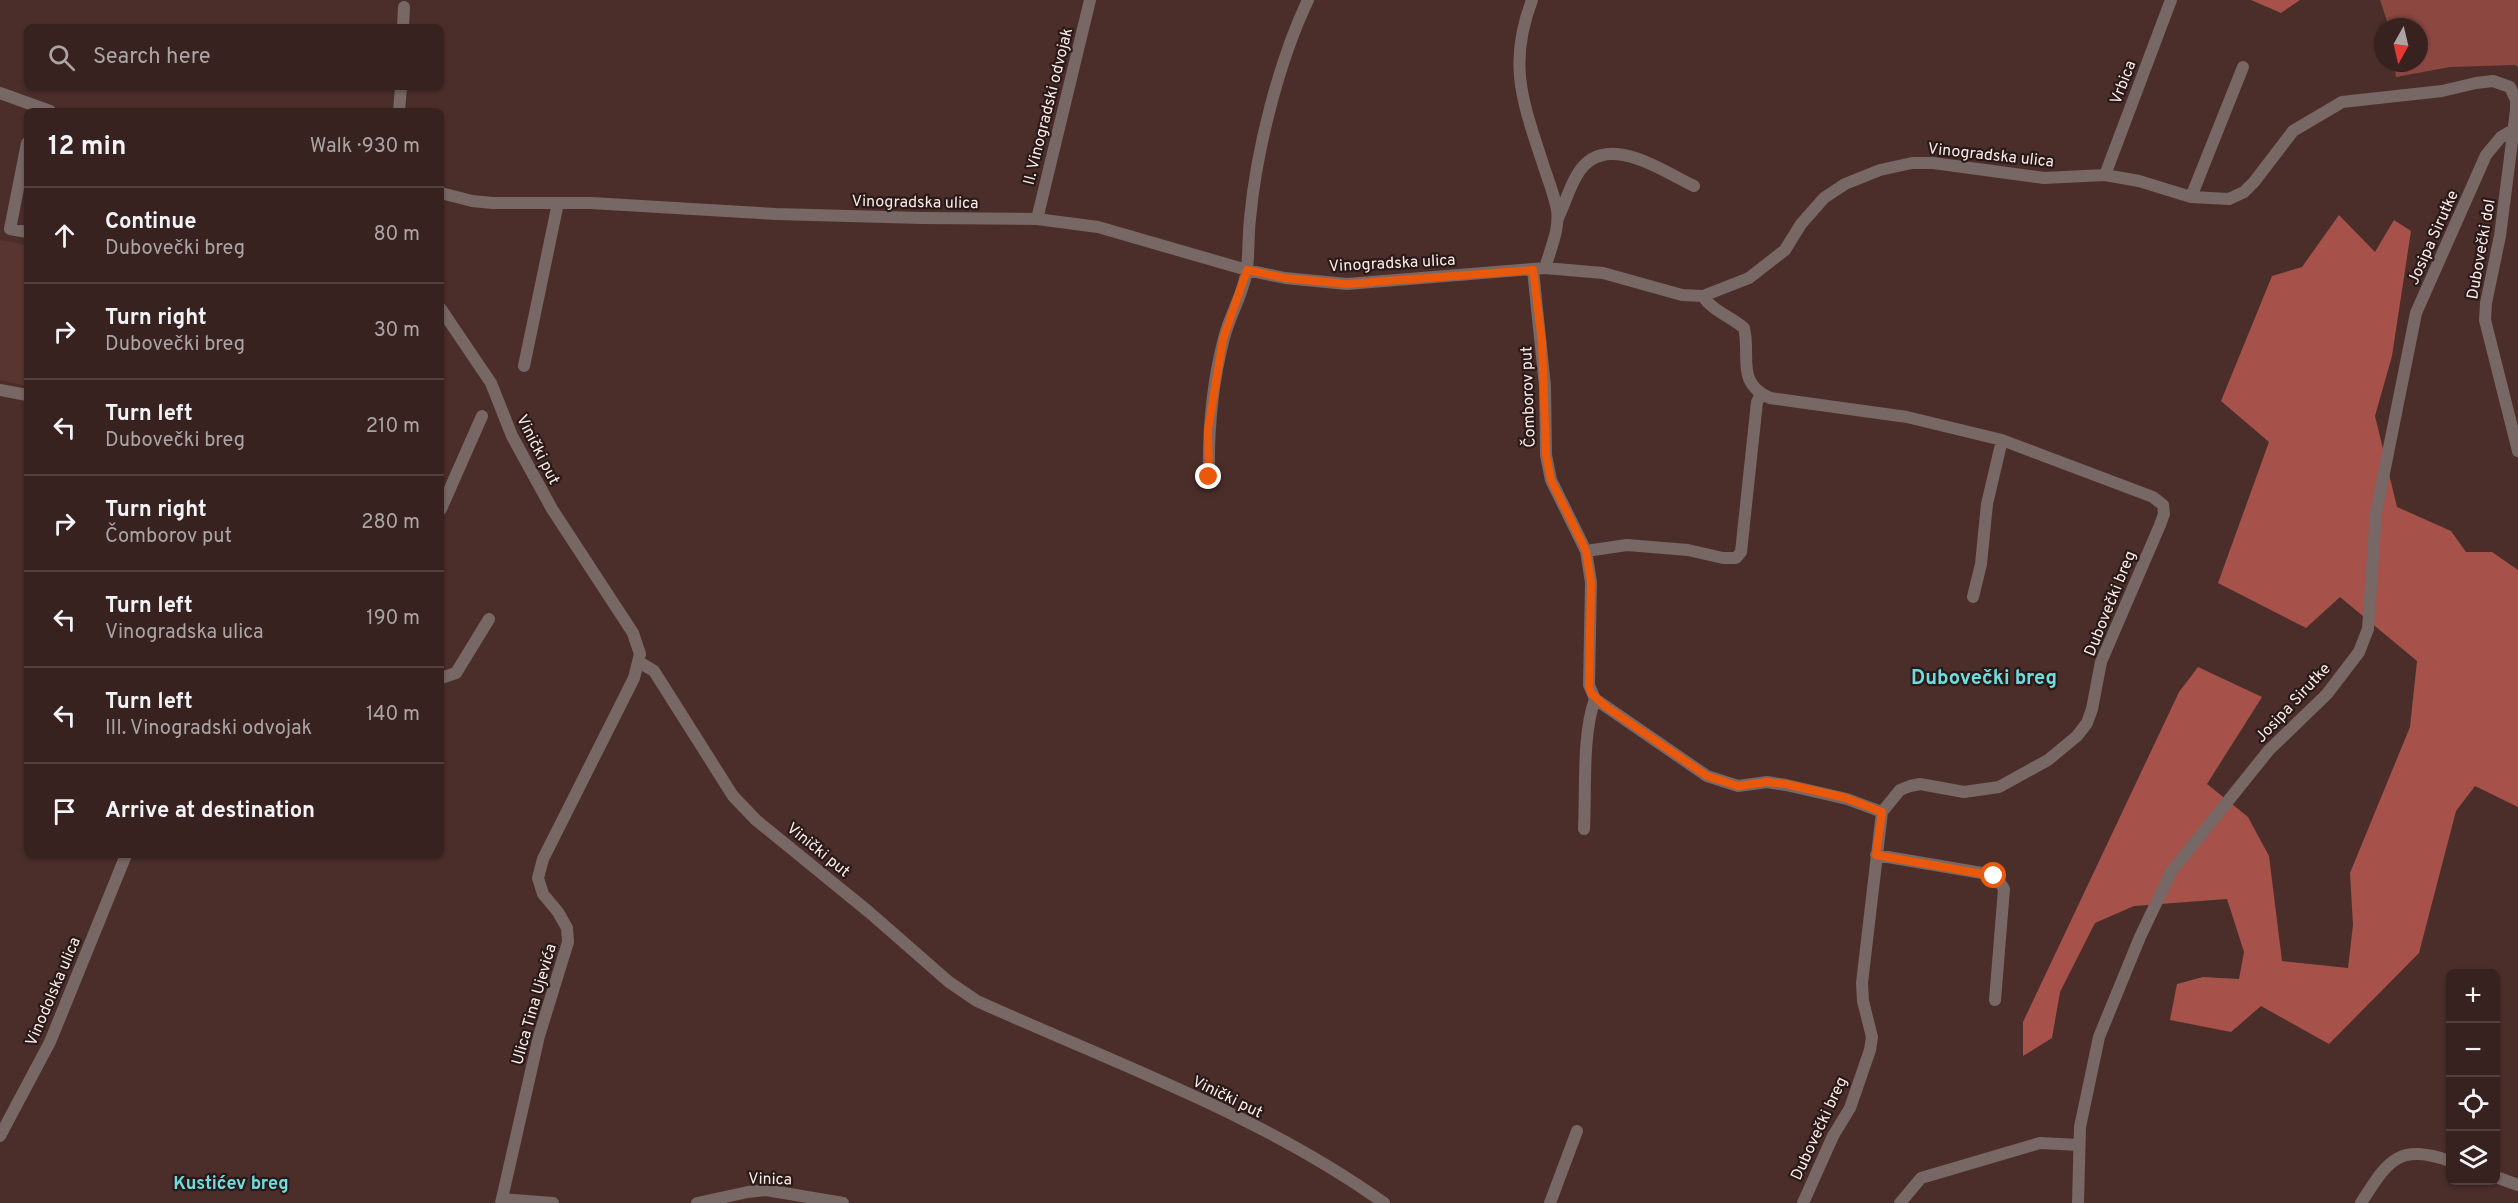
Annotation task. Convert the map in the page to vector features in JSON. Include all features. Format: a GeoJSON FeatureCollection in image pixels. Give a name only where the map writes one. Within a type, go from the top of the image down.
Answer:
{"type":"FeatureCollection","features":[{"type":"Feature","properties":{"kind":"street","name":"II. Vinogradski odvojak"},"geometry":{"type":"LineString","coordinates":[[1037,219],[1090,0]]}},
{"type":"Feature","properties":{"kind":"street"},"geometry":{"type":"LineString","coordinates":[[1209,477],[1208,430],[1222,349],[1247,270],[1250,219],[1261,152],[1282,71],[1308,0]]}},
{"type":"Feature","properties":{"kind":"street"},"geometry":{"type":"LineString","coordinates":[[1532,0],[1521,35],[1519,82],[1524,108],[1557,209],[1557,219]]}},
{"type":"Feature","properties":{"kind":"street","name":"Vrbica"},"geometry":{"type":"LineString","coordinates":[[2105,175],[2171,0]]}},
{"type":"Feature","properties":{"kind":"street"},"geometry":{"type":"LineString","coordinates":[[403,24],[404,7]]}},
{"type":"Feature","properties":{"kind":"street"},"geometry":{"type":"LineString","coordinates":[[2191,197],[2243,67]]}},
{"type":"Feature","properties":{"kind":"street","name":"Vinogradska ulica"},"geometry":{"type":"LineString","coordinates":[[444,194],[472,201],[493,203],[558,203],[821,215],[1037,219],[1098,227],[1247,270],[1285,278],[1347,284],[1539,269],[1603,273],[1682,295],[1703,296],[1749,278],[1785,250],[1802,224],[1824,198],[1845,184],[1880,170],[1912,163],[1933,163],[2044,178],[2105,175],[2139,181],[2191,197],[2229,199],[2244,192],[2254,182],[2293,131],[2342,102],[2442,91],[2493,81],[2510,87]]}},
{"type":"Feature","properties":{"kind":"street","name":"Dubovečki dol"},"geometry":{"type":"LineString","coordinates":[[2510,87],[2516,100],[2515,129],[2485,320],[2518,451]]}},
{"type":"Feature","properties":{"kind":"street"},"geometry":{"type":"LineString","coordinates":[[399,108],[401,90]]}},
{"type":"Feature","properties":{"kind":"street"},"geometry":{"type":"LineString","coordinates":[[0,93],[35,108]]}},
{"type":"Feature","properties":{"kind":"street","name":"Josipa Sirutke"},"geometry":{"type":"LineString","coordinates":[[2078,1203],[2080,1127],[2099,1037],[2140,937],[2171,872],[2269,750],[2327,694],[2359,652],[2368,629],[2376,513],[2416,313],[2486,155],[2501,137],[2515,129]]}},
{"type":"Feature","properties":{"kind":"street"},"geometry":{"type":"LineString","coordinates":[[1539,269],[1557,219],[1577,175],[1589,161],[1601,154],[1618,153],[1637,158],[1694,186]]}},
{"type":"Feature","properties":{"kind":"street"},"geometry":{"type":"LineString","coordinates":[[24,155],[5,228],[24,231]]}},
{"type":"Feature","properties":{"kind":"street"},"geometry":{"type":"LineString","coordinates":[[524,366],[558,203]]}},
{"type":"Feature","properties":{"kind":"street","name":"Čomborov put"},"geometry":{"type":"LineString","coordinates":[[1539,269],[1546,455],[1551,480],[1586,551],[1591,582],[1589,686],[1595,699],[1586,733],[1588,750],[1584,829]]}},
{"type":"Feature","properties":{"kind":"street"},"geometry":{"type":"LineString","coordinates":[[1586,551],[1627,545],[1688,550],[1723,558],[1736,558],[1741,552],[1757,402],[1761,394],[1754,388],[1747,374],[1744,328],[1707,302],[1703,296]]}},
{"type":"Feature","properties":{"kind":"street","name":"Vinički put"},"geometry":{"type":"LineString","coordinates":[[444,313],[491,383],[512,436],[552,509],[633,633],[639,647],[639,662],[654,671],[733,796],[756,820],[869,912],[949,982],[977,1001],[1211,1105],[1280,1140],[1354,1182],[1384,1203]]}},
{"type":"Feature","properties":{"kind":"street"},"geometry":{"type":"LineString","coordinates":[[0,390],[24,394]]}},
{"type":"Feature","properties":{"kind":"street","name":"Dubovečki breg"},"geometry":{"type":"LineString","coordinates":[[1761,394],[1770,398],[1907,417],[2002,440],[2153,497],[2163,505],[2164,514],[2101,662],[2092,709],[2087,723],[2077,736],[2048,760],[1999,788],[1964,792],[1920,784],[1910,786],[1900,790],[1882,812],[1862,983],[1863,1001],[1872,1037],[1870,1050],[1850,1108],[1833,1136],[1803,1203]]}},
{"type":"Feature","properties":{"kind":"street"},"geometry":{"type":"LineString","coordinates":[[444,502],[482,416]]}},
{"type":"Feature","properties":{"kind":"street"},"geometry":{"type":"LineString","coordinates":[[1973,597],[1981,564],[1987,504],[2002,440]]}},
{"type":"Feature","properties":{"kind":"street"},"geometry":{"type":"LineString","coordinates":[[444,677],[456,673],[489,619]]}},
{"type":"Feature","properties":{"kind":"street","name":"Ulica Tina Ujevića"},"geometry":{"type":"LineString","coordinates":[[502,1201],[539,1036],[568,942],[567,928],[558,912],[543,894],[538,878],[543,859],[634,678],[639,662]]}},
{"type":"Feature","properties":{"kind":"street"},"geometry":{"type":"LineString","coordinates":[[1595,699],[1707,776],[1738,786],[1767,782],[1786,784],[1846,798],[1882,812]]}},
{"type":"Feature","properties":{"kind":"street"},"geometry":{"type":"LineString","coordinates":[[1876,855],[1982,873],[1994,876],[2000,881],[2004,889],[1995,1000]]}},
{"type":"Feature","properties":{"kind":"street","name":"Vinodolska ulica"},"geometry":{"type":"LineString","coordinates":[[0,1136],[50,1042],[125,858]]}},
{"type":"Feature","properties":{"kind":"street"},"geometry":{"type":"LineString","coordinates":[[1550,1203],[1577,1131]]}},
{"type":"Feature","properties":{"kind":"street"},"geometry":{"type":"LineString","coordinates":[[1900,1203],[1921,1178],[2040,1143],[2079,1144]]}},
{"type":"Feature","properties":{"kind":"street"},"geometry":{"type":"LineString","coordinates":[[2361,1203],[2382,1170],[2402,1156],[2415,1153],[2430,1154],[2446,1159]]}},
{"type":"Feature","properties":{"kind":"street"},"geometry":{"type":"LineString","coordinates":[[2500,1179],[2518,1185]]}},
{"type":"Feature","properties":{"kind":"street","name":"Vinica"},"geometry":{"type":"LineString","coordinates":[[697,1203],[766,1190],[843,1203]]}},
{"type":"Feature","properties":{"kind":"street"},"geometry":{"type":"LineString","coordinates":[[502,1201],[553,1203]]}},
{"type":"Feature","properties":{"kind":"shaded area"},"geometry":{"type":"Polygon","coordinates":[[[2251,0],[2300,0],[2281,13],[2251,0]]]}},
{"type":"Feature","properties":{"kind":"shaded area"},"geometry":{"type":"Polygon","coordinates":[[[2380,0],[2518,0],[2518,67],[2515,65],[2450,67],[2428,71],[2428,18],[2386,18],[2380,0]]]}},
{"type":"Feature","properties":{"kind":"shaded area"},"geometry":{"type":"Polygon","coordinates":[[[2395,72],[2423,72],[2396,77],[2395,72]]]}},
{"type":"Feature","properties":{"kind":"shaded area"},"geometry":{"type":"Polygon","coordinates":[[[2339,215],[2375,252],[2394,220],[2411,231],[2392,356],[2375,416],[2397,507],[2451,531],[2466,552],[2492,552],[2518,570],[2518,807],[2475,786],[2456,811],[2419,953],[2329,1044],[2261,1006],[2231,1032],[2170,1020],[2177,984],[2203,977],[2239,979],[2244,952],[2227,899],[2134,906],[2095,923],[2060,992],[2052,1038],[2023,1056],[2023,1022],[2179,692],[2198,667],[2262,697],[2207,784],[2248,817],[2269,856],[2282,961],[2348,968],[2353,925],[2350,873],[2410,727],[2417,661],[2340,597],[2306,628],[2218,583],[2269,442],[2221,401],[2272,276],[2302,267],[2339,215]]]}},
{"type":"Feature","properties":{"kind":"shaded area"},"geometry":{"type":"Polygon","coordinates":[[[0,240],[24,244],[24,385],[0,380],[0,240]]]}},
{"type":"Feature","properties":{"kind":"district","name":"Dubovečki breg"},"geometry":{"type":"Point","coordinates":[1984,677]}},
{"type":"Feature","properties":{"kind":"district","name":"Kustićev breg"},"geometry":{"type":"Point","coordinates":[231,1183]}},
{"type":"Feature","properties":{"kind":"route"},"geometry":{"type":"LineString","coordinates":[[1209,477],[1208,430],[1223,339],[1247,270],[1285,278],[1347,284],[1533,270],[1542,342],[1546,455],[1551,480],[1586,551],[1591,582],[1592,629],[1589,686],[1595,699],[1707,776],[1722,782],[1738,786],[1767,782],[1786,784],[1846,798],[1882,812],[1876,855],[1994,876]]}}]}
